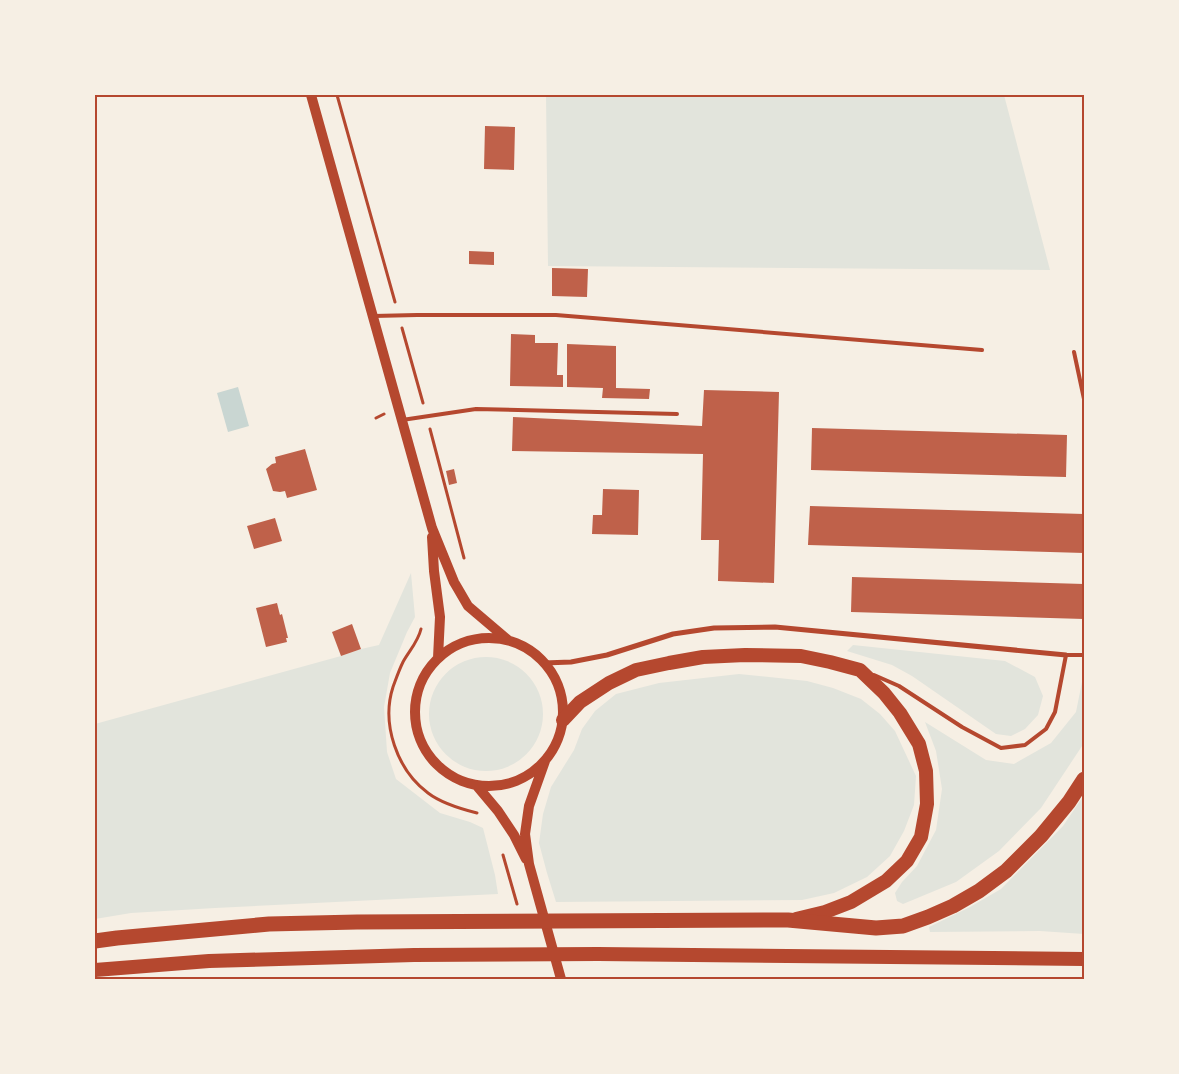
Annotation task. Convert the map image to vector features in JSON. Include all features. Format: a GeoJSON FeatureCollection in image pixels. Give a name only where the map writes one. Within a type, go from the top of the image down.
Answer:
{"type":"FeatureCollection","features":[{"type":"Feature","properties":{"kind":"highway"},"geometry":{"type":"LineString","coordinates":[[563,720],[580,702],[609,683],[636,670],[669,662],[703,657],[745,655],[801,656],[860,670],[884,692],[900,713],[919,744],[926,771],[927,804],[921,837],[907,861],[886,881],[851,902],[825,912],[788,920]]}},
{"type":"Feature","properties":{"kind":"highway"},"geometry":{"type":"LineString","coordinates":[[95,941],[269,924],[357,922],[788,920],[876,928],[903,926],[954,906],[979,891],[1006,871],[1041,836],[1069,802],[1084,779]]}},
{"type":"Feature","properties":{"kind":"highway"},"geometry":{"type":"LineString","coordinates":[[95,970],[209,961],[424,955],[598,954],[1084,959]]}},
{"type":"Feature","properties":{"kind":"main road"},"geometry":{"type":"LineString","coordinates":[[311,95],[432,528],[454,582],[468,606],[508,640],[528,649],[544,663],[556,680],[562,700],[563,720],[557,742],[546,760],[529,806],[525,834],[531,869],[561,979]]}},
{"type":"Feature","properties":{"kind":"main road"},"geometry":{"type":"LineString","coordinates":[[432,528],[434,572],[440,617],[438,658]]}},
{"type":"Feature","properties":{"kind":"main road"},"geometry":{"type":"LineString","coordinates":[[508,640],[483,638],[459,644],[438,658],[422,680],[415,707],[418,734],[431,758],[451,776],[476,786],[502,786],[526,777],[546,760]]}},
{"type":"Feature","properties":{"kind":"main road"},"geometry":{"type":"LineString","coordinates":[[476,786],[498,811],[514,835],[531,869]]}},
{"type":"Feature","properties":{"kind":"street"},"geometry":{"type":"LineString","coordinates":[[544,663],[571,662],[607,655],[673,634],[714,628],[774,627],[1066,655]]}},
{"type":"Feature","properties":{"kind":"lane"},"geometry":{"type":"LineString","coordinates":[[373,316],[556,315],[982,350]]}},
{"type":"Feature","properties":{"kind":"lane"},"geometry":{"type":"LineString","coordinates":[[1074,352],[1084,399]]}},
{"type":"Feature","properties":{"kind":"lane"},"geometry":{"type":"LineString","coordinates":[[402,420],[476,409],[677,414]]}},
{"type":"Feature","properties":{"kind":"lane"},"geometry":{"type":"LineString","coordinates":[[860,670],[899,686],[962,727],[1001,748],[1025,745],[1046,729],[1055,712],[1066,655],[1084,655]]}},
{"type":"Feature","properties":{"kind":"path"},"geometry":{"type":"LineString","coordinates":[[337,95],[464,558]]}},
{"type":"Feature","properties":{"kind":"path"},"geometry":{"type":"LineString","coordinates":[[422,626],[414,646],[403,662],[392,690],[390,724],[393,744],[399,758],[414,779],[428,793],[482,816]]}},
{"type":"Feature","properties":{"kind":"path"},"geometry":{"type":"LineString","coordinates":[[502,850],[509,874]]}},
{"type":"Feature","properties":{"kind":"shaded area"},"geometry":{"type":"Polygon","coordinates":[[[546,95],[1004,95],[1050,270],[548,266],[546,95]]]}},
{"type":"Feature","properties":{"kind":"shaded area"},"geometry":{"type":"Polygon","coordinates":[[[238,387],[249,426],[228,432],[217,393],[238,387]]]}},
{"type":"Feature","properties":{"kind":"shaded area"},"geometry":{"type":"Polygon","coordinates":[[[411,573],[415,617],[390,673],[384,707],[387,752],[396,779],[440,813],[483,828],[498,894],[131,913],[95,919],[95,724],[379,645],[411,573]]]}},
{"type":"Feature","properties":{"kind":"shaded area"},"geometry":{"type":"Polygon","coordinates":[[[853,645],[1005,661],[1035,677],[1043,696],[1038,715],[1025,729],[1011,736],[996,734],[912,676],[892,665],[847,651],[853,645]]]}},
{"type":"Feature","properties":{"kind":"shaded area"},"geometry":{"type":"Polygon","coordinates":[[[486,657],[508,662],[526,674],[538,692],[543,714],[538,736],[526,754],[508,766],[486,771],[464,766],[446,754],[434,736],[429,714],[434,692],[446,674],[464,662],[486,657]]]}},
{"type":"Feature","properties":{"kind":"shaded area"},"geometry":{"type":"Polygon","coordinates":[[[1084,672],[1084,743],[1041,808],[999,851],[956,882],[903,904],[897,901],[895,893],[902,882],[917,866],[936,830],[942,789],[936,751],[925,722],[986,760],[1014,764],[1051,743],[1076,712],[1084,672]]]}},
{"type":"Feature","properties":{"kind":"shaded area"},"geometry":{"type":"Polygon","coordinates":[[[739,674],[807,681],[833,688],[861,699],[880,714],[895,731],[916,776],[914,805],[904,831],[890,856],[867,877],[834,893],[802,900],[556,902],[539,843],[543,814],[551,787],[574,750],[582,729],[595,711],[616,694],[659,683],[739,674]]]}},
{"type":"Feature","properties":{"kind":"shaded area"},"geometry":{"type":"Polygon","coordinates":[[[1084,795],[1084,934],[1040,931],[930,932],[929,927],[1001,889],[1063,826],[1084,795]]]}},
{"type":"Feature","properties":{"kind":"building"},"geometry":{"type":"Polygon","coordinates":[[[485,126],[515,127],[514,170],[484,169],[485,126]]]}},
{"type":"Feature","properties":{"kind":"building"},"geometry":{"type":"Polygon","coordinates":[[[469,251],[494,252],[494,265],[469,264],[469,251]]]}},
{"type":"Feature","properties":{"kind":"building"},"geometry":{"type":"Polygon","coordinates":[[[552,268],[588,269],[587,297],[552,296],[552,268]]]}},
{"type":"Feature","properties":{"kind":"building"},"geometry":{"type":"Polygon","coordinates":[[[511,334],[535,335],[535,343],[558,343],[557,375],[563,375],[563,387],[510,386],[511,334]]]}},
{"type":"Feature","properties":{"kind":"building"},"geometry":{"type":"Polygon","coordinates":[[[567,344],[616,346],[616,388],[650,389],[649,399],[602,398],[603,388],[567,387],[567,344]]]}},
{"type":"Feature","properties":{"kind":"building"},"geometry":{"type":"Polygon","coordinates":[[[704,390],[779,392],[774,583],[718,581],[719,540],[701,540],[703,454],[512,451],[513,417],[702,426],[704,390]]]}},
{"type":"Feature","properties":{"kind":"building"},"geometry":{"type":"Polygon","coordinates":[[[812,428],[1067,435],[1066,477],[811,470],[812,428]]]}},
{"type":"Feature","properties":{"kind":"building"},"geometry":{"type":"Polygon","coordinates":[[[305,449],[317,490],[287,498],[285,491],[273,491],[266,469],[276,463],[275,457],[305,449]]]}},
{"type":"Feature","properties":{"kind":"building"},"geometry":{"type":"Polygon","coordinates":[[[454,469],[457,483],[449,485],[446,471],[454,469]]]}},
{"type":"Feature","properties":{"kind":"building"},"geometry":{"type":"Polygon","coordinates":[[[603,489],[639,490],[638,535],[592,534],[593,515],[602,515],[603,489]]]}},
{"type":"Feature","properties":{"kind":"building"},"geometry":{"type":"Polygon","coordinates":[[[810,506],[1084,514],[1084,553],[808,545],[810,506]]]}},
{"type":"Feature","properties":{"kind":"building"},"geometry":{"type":"Polygon","coordinates":[[[275,518],[282,541],[254,549],[247,526],[275,518]]]}},
{"type":"Feature","properties":{"kind":"building"},"geometry":{"type":"Polygon","coordinates":[[[852,577],[1084,584],[1084,619],[851,612],[852,577]]]}},
{"type":"Feature","properties":{"kind":"building"},"geometry":{"type":"Polygon","coordinates":[[[277,603],[280,615],[282,614],[288,638],[286,638],[287,642],[266,647],[256,608],[277,603]]]}},
{"type":"Feature","properties":{"kind":"building"},"geometry":{"type":"Polygon","coordinates":[[[352,624],[361,649],[341,656],[332,632],[352,624]]]}}]}
